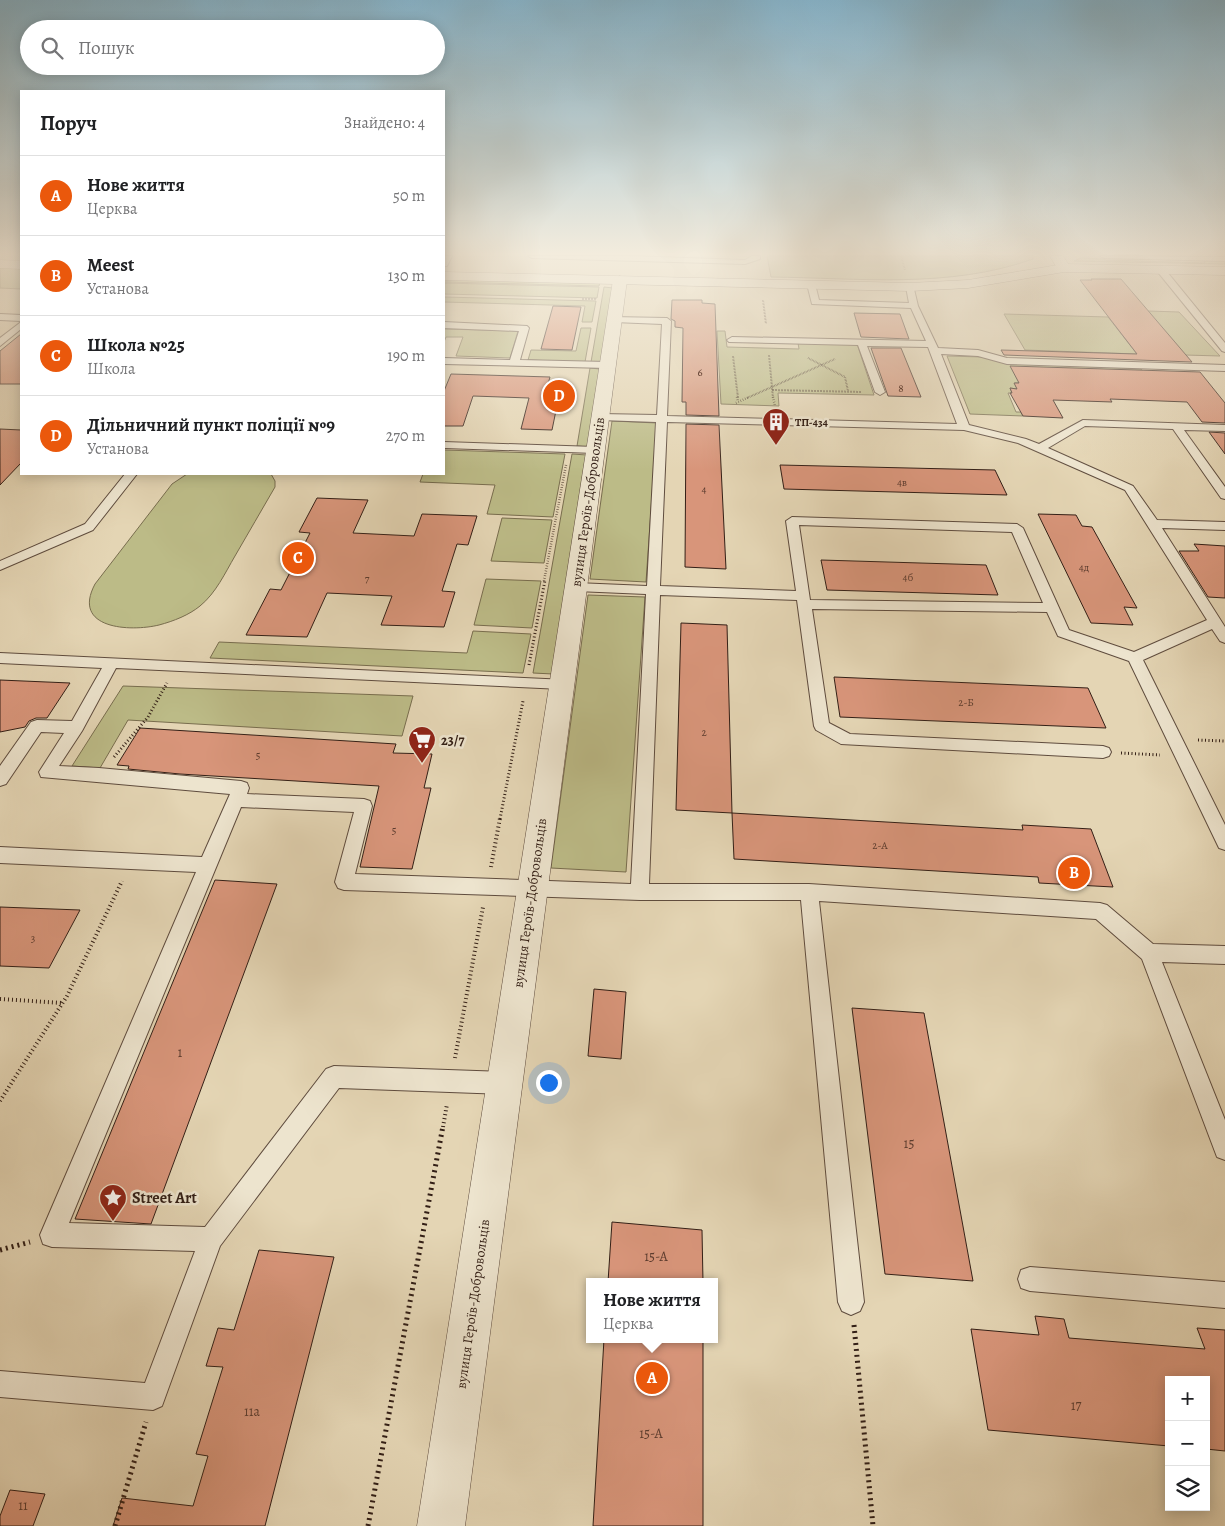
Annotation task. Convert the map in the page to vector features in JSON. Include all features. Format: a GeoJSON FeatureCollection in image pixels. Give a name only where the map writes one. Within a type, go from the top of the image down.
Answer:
{"type":"FeatureCollection","features":[{"type":"Feature","properties":{"kind":"street","name":"вулиця Героїв-Добровольців"},"geometry":{"type":"LineString","coordinates":[[441,1526],[576,587],[582,450],[600,417],[613,327]]}},
{"type":"Feature","properties":{"kind":"lane"},"geometry":{"type":"LineString","coordinates":[[0,343],[18,327]]}},
{"type":"Feature","properties":{"kind":"lane"},"geometry":{"type":"LineString","coordinates":[[493,327],[524,328],[514,363]]}},
{"type":"Feature","properties":{"kind":"lane"},"geometry":{"type":"LineString","coordinates":[[640,892],[667,327]]}},
{"type":"Feature","properties":{"kind":"lane"},"geometry":{"type":"LineString","coordinates":[[924,327],[964,426]]}},
{"type":"Feature","properties":{"kind":"lane"},"geometry":{"type":"LineString","coordinates":[[1207,327],[1225,349]]}},
{"type":"Feature","properties":{"kind":"lane"},"geometry":{"type":"LineString","coordinates":[[8,336],[20,337]]}},
{"type":"Feature","properties":{"kind":"lane"},"geometry":{"type":"LineString","coordinates":[[732,340],[861,342],[933,347],[978,353],[1007,360],[1225,368]]}},
{"type":"Feature","properties":{"kind":"lane"},"geometry":{"type":"LineString","coordinates":[[861,342],[880,392]]}},
{"type":"Feature","properties":{"kind":"lane"},"geometry":{"type":"LineString","coordinates":[[445,360],[608,366]]}},
{"type":"Feature","properties":{"kind":"lane"},"geometry":{"type":"LineString","coordinates":[[600,417],[964,426],[1022,441],[1129,488],[1225,638]]}},
{"type":"Feature","properties":{"kind":"lane"},"geometry":{"type":"LineString","coordinates":[[1040,448],[1083,423],[1225,428]]}},
{"type":"Feature","properties":{"kind":"lane"},"geometry":{"type":"LineString","coordinates":[[1176,426],[1225,496]]}},
{"type":"Feature","properties":{"kind":"lane"},"geometry":{"type":"LineString","coordinates":[[445,445],[582,450]]}},
{"type":"Feature","properties":{"kind":"lane"},"geometry":{"type":"LineString","coordinates":[[0,566],[89,527],[130,475]]}},
{"type":"Feature","properties":{"kind":"lane"},"geometry":{"type":"LineString","coordinates":[[1103,752],[847,740],[822,726],[792,520],[1017,528],[1063,633],[1135,658],[1215,622]]}},
{"type":"Feature","properties":{"kind":"lane"},"geometry":{"type":"LineString","coordinates":[[1153,524],[1225,526]]}},
{"type":"Feature","properties":{"kind":"lane"},"geometry":{"type":"LineString","coordinates":[[576,587],[803,600],[1052,608]]}},
{"type":"Feature","properties":{"kind":"lane"},"geometry":{"type":"LineString","coordinates":[[0,658],[562,684]]}},
{"type":"Feature","properties":{"kind":"lane"},"geometry":{"type":"LineString","coordinates":[[1135,658],[1225,842]]}},
{"type":"Feature","properties":{"kind":"lane"},"geometry":{"type":"LineString","coordinates":[[112,663],[76,727],[47,772],[99,774],[241,788],[52,1235],[211,1240]]}},
{"type":"Feature","properties":{"kind":"lane"},"geometry":{"type":"LineString","coordinates":[[0,779],[37,726],[76,727]]}},
{"type":"Feature","properties":{"kind":"lane"},"geometry":{"type":"LineString","coordinates":[[235,800],[364,806],[344,882],[640,892],[809,892],[1100,911],[1149,953],[1224,1143]]}},
{"type":"Feature","properties":{"kind":"lane"},"geometry":{"type":"LineString","coordinates":[[0,855],[208,865]]}},
{"type":"Feature","properties":{"kind":"lane"},"geometry":{"type":"LineString","coordinates":[[809,892],[852,1302]]}},
{"type":"Feature","properties":{"kind":"lane"},"geometry":{"type":"LineString","coordinates":[[1149,953],[1225,955]]}},
{"type":"Feature","properties":{"kind":"lane"},"geometry":{"type":"LineString","coordinates":[[0,1384],[153,1397],[211,1240],[334,1077],[505,1083]]}},
{"type":"Feature","properties":{"kind":"lane"},"geometry":{"type":"LineString","coordinates":[[1030,1279],[1225,1295]]}},
{"type":"Feature","properties":{"kind":"path"},"geometry":{"type":"LineString","coordinates":[[766,327],[772,388],[778,422]]}},
{"type":"Feature","properties":{"kind":"path"},"geometry":{"type":"LineString","coordinates":[[732,340],[738,402]]}},
{"type":"Feature","properties":{"kind":"path"},"geometry":{"type":"LineString","coordinates":[[768,340],[845,377],[848,391]]}},
{"type":"Feature","properties":{"kind":"path"},"geometry":{"type":"LineString","coordinates":[[701,420],[846,354],[865,352]]}},
{"type":"Feature","properties":{"kind":"path"},"geometry":{"type":"LineString","coordinates":[[772,388],[880,392]]}},
{"type":"Feature","properties":{"kind":"path"},"geometry":{"type":"LineString","coordinates":[[368,1526],[526,682],[582,450]]}},
{"type":"Feature","properties":{"kind":"path"},"geometry":{"type":"LineString","coordinates":[[99,774],[148,717],[177,666]]}},
{"type":"Feature","properties":{"kind":"path"},"geometry":{"type":"LineString","coordinates":[[1103,752],[1183,756]]}},
{"type":"Feature","properties":{"kind":"path"},"geometry":{"type":"LineString","coordinates":[[0,1101],[62,1003],[131,862]]}},
{"type":"Feature","properties":{"kind":"path"},"geometry":{"type":"LineString","coordinates":[[0,998],[62,1003]]}},
{"type":"Feature","properties":{"kind":"path"},"geometry":{"type":"LineString","coordinates":[[852,1302],[873,1526]]}},
{"type":"Feature","properties":{"kind":"path"},"geometry":{"type":"LineString","coordinates":[[115,1526],[153,1397]]}},
{"type":"Feature","properties":{"kind":"shaded area"},"geometry":{"type":"Polygon","coordinates":[[[597,327],[607,327],[601,362],[591,362],[597,327]]]}},
{"type":"Feature","properties":{"kind":"shaded area"},"geometry":{"type":"Polygon","coordinates":[[[1012,327],[1116,327],[1137,354],[1025,350],[1012,327]]]}},
{"type":"Feature","properties":{"kind":"shaded area"},"geometry":{"type":"Polygon","coordinates":[[[1162,327],[1193,327],[1220,356],[1185,355],[1162,327]]]}},
{"type":"Feature","properties":{"kind":"shaded area"},"geometry":{"type":"Polygon","coordinates":[[[581,328],[591,328],[585,362],[528,360],[531,350],[576,351],[581,328]]]}},
{"type":"Feature","properties":{"kind":"shaded area"},"geometry":{"type":"Polygon","coordinates":[[[445,329],[518,331],[510,358],[456,356],[463,337],[446,337],[445,340],[445,329]]]}},
{"type":"Feature","properties":{"kind":"shaded area"},"geometry":{"type":"Polygon","coordinates":[[[717,331],[725,331],[727,347],[799,349],[798,343],[857,344],[874,395],[778,393],[779,406],[721,404],[717,331]]]}},
{"type":"Feature","properties":{"kind":"shaded area"},"geometry":{"type":"Polygon","coordinates":[[[947,356],[982,357],[1008,363],[1141,369],[1150,381],[1015,383],[1017,389],[1010,388],[1012,393],[1008,393],[1016,412],[1021,412],[1023,416],[970,414],[947,356]]]}},
{"type":"Feature","properties":{"kind":"shaded area"},"geometry":{"type":"Polygon","coordinates":[[[590,368],[600,369],[588,447],[577,446],[590,368]]]}},
{"type":"Feature","properties":{"kind":"shaded area"},"geometry":{"type":"Polygon","coordinates":[[[612,421],[657,423],[646,582],[590,579],[612,421]]]}},
{"type":"Feature","properties":{"kind":"shaded area"},"geometry":{"type":"Polygon","coordinates":[[[445,450],[565,454],[553,517],[487,514],[495,485],[420,482],[423,475],[445,475],[445,450]]]}},
{"type":"Feature","properties":{"kind":"shaded area"},"geometry":{"type":"Polygon","coordinates":[[[572,454],[587,455],[553,674],[533,673],[572,454]]]}},
{"type":"Feature","properties":{"kind":"shaded area"},"geometry":{"type":"Polygon","coordinates":[[[186,475],[272,475],[275,481],[275,487],[220,582],[206,601],[196,609],[170,622],[147,627],[120,627],[97,619],[91,610],[90,599],[95,584],[172,484],[186,475]]]}},
{"type":"Feature","properties":{"kind":"shaded area"},"geometry":{"type":"Polygon","coordinates":[[[502,518],[552,520],[544,563],[491,561],[502,518]]]}},
{"type":"Feature","properties":{"kind":"shaded area"},"geometry":{"type":"Polygon","coordinates":[[[486,579],[541,581],[532,628],[474,625],[486,579]]]}},
{"type":"Feature","properties":{"kind":"shaded area"},"geometry":{"type":"Polygon","coordinates":[[[588,595],[645,597],[626,872],[551,868],[588,595]]]}},
{"type":"Feature","properties":{"kind":"shaded area"},"geometry":{"type":"Polygon","coordinates":[[[473,631],[531,634],[523,673],[210,658],[219,642],[467,653],[473,631]]]}},
{"type":"Feature","properties":{"kind":"shaded area"},"geometry":{"type":"Polygon","coordinates":[[[123,686],[413,696],[402,736],[128,720],[100,768],[72,766],[123,686]]]}},
{"type":"Feature","properties":{"kind":"building"},"geometry":{"type":"Polygon","coordinates":[[[547,327],[577,327],[572,350],[541,349],[547,327]]]}},
{"type":"Feature","properties":{"kind":"building"},"geometry":{"type":"Polygon","coordinates":[[[677,327],[716,327],[719,416],[686,415],[686,402],[682,402],[683,328],[677,327]]]}},
{"type":"Feature","properties":{"kind":"building"},"geometry":{"type":"Polygon","coordinates":[[[858,327],[905,327],[909,339],[861,337],[858,327]]]}},
{"type":"Feature","properties":{"kind":"building"},"geometry":{"type":"Polygon","coordinates":[[[1116,327],[1162,327],[1192,362],[1004,355],[1001,350],[1137,354],[1116,327]]]}},
{"type":"Feature","properties":{"kind":"building"},"geometry":{"type":"Polygon","coordinates":[[[20,335],[20,384],[0,384],[0,351],[20,335]]]}},
{"type":"Feature","properties":{"kind":"building"},"geometry":{"type":"Polygon","coordinates":[[[871,348],[901,348],[921,397],[888,396],[871,348]]]}},
{"type":"Feature","properties":{"kind":"building"},"geometry":{"type":"Polygon","coordinates":[[[1010,366],[1200,372],[1225,403],[1225,423],[1202,422],[1187,402],[1110,399],[1112,402],[1053,400],[1063,418],[1023,416],[1010,393],[1012,393],[1010,388],[1017,389],[1014,383],[1019,383],[1010,366]]]}},
{"type":"Feature","properties":{"kind":"building"},"geometry":{"type":"Polygon","coordinates":[[[451,374],[550,377],[546,391],[560,391],[552,430],[521,429],[529,398],[473,396],[463,426],[445,426],[445,389],[451,374]]]}},
{"type":"Feature","properties":{"kind":"building"},"geometry":{"type":"Polygon","coordinates":[[[686,424],[719,425],[726,569],[685,567],[686,424]]]}},
{"type":"Feature","properties":{"kind":"building"},"geometry":{"type":"Polygon","coordinates":[[[0,429],[20,430],[20,464],[0,485],[0,429]]]}},
{"type":"Feature","properties":{"kind":"building"},"geometry":{"type":"Polygon","coordinates":[[[1209,432],[1225,433],[1225,454],[1209,432]]]}},
{"type":"Feature","properties":{"kind":"building"},"geometry":{"type":"Polygon","coordinates":[[[780,465],[995,470],[1007,495],[784,489],[780,465]]]}},
{"type":"Feature","properties":{"kind":"building"},"geometry":{"type":"Polygon","coordinates":[[[317,498],[368,500],[353,533],[414,536],[422,514],[477,516],[468,545],[457,544],[442,591],[455,592],[444,627],[381,625],[392,596],[327,593],[307,637],[246,635],[270,589],[281,590],[310,533],[299,532],[317,498]]]}},
{"type":"Feature","properties":{"kind":"building"},"geometry":{"type":"Polygon","coordinates":[[[1038,514],[1076,515],[1082,526],[1092,527],[1137,608],[1124,607],[1133,625],[1091,623],[1038,514]]]}},
{"type":"Feature","properties":{"kind":"building"},"geometry":{"type":"Polygon","coordinates":[[[1194,544],[1225,546],[1225,598],[1208,597],[1179,551],[1199,551],[1194,544]]]}},
{"type":"Feature","properties":{"kind":"building"},"geometry":{"type":"Polygon","coordinates":[[[821,560],[986,565],[998,595],[827,590],[821,560]]]}},
{"type":"Feature","properties":{"kind":"building"},"geometry":{"type":"Polygon","coordinates":[[[681,623],[727,625],[732,813],[676,810],[681,623]]]}},
{"type":"Feature","properties":{"kind":"building"},"geometry":{"type":"Polygon","coordinates":[[[834,677],[1088,688],[1106,728],[840,717],[834,677]]]}},
{"type":"Feature","properties":{"kind":"building"},"geometry":{"type":"Polygon","coordinates":[[[0,680],[70,683],[47,718],[36,718],[29,721],[25,727],[0,732],[0,680]]]}},
{"type":"Feature","properties":{"kind":"building"},"geometry":{"type":"Polygon","coordinates":[[[140,728],[396,744],[393,753],[432,754],[424,788],[431,788],[412,869],[360,867],[379,786],[180,774],[128,769],[129,766],[117,765],[140,728]]]}},
{"type":"Feature","properties":{"kind":"building"},"geometry":{"type":"Polygon","coordinates":[[[732,813],[1023,830],[1022,825],[1091,829],[1113,887],[1039,883],[1038,877],[734,859],[732,813]]]}},
{"type":"Feature","properties":{"kind":"building"},"geometry":{"type":"Polygon","coordinates":[[[215,880],[277,884],[151,1224],[75,1219],[215,880]]]}},
{"type":"Feature","properties":{"kind":"building"},"geometry":{"type":"Polygon","coordinates":[[[0,907],[80,910],[49,968],[0,966],[0,907]]]}},
{"type":"Feature","properties":{"kind":"building"},"geometry":{"type":"Polygon","coordinates":[[[594,989],[626,992],[621,1059],[588,1056],[594,989]]]}},
{"type":"Feature","properties":{"kind":"building"},"geometry":{"type":"Polygon","coordinates":[[[852,1008],[924,1013],[973,1281],[885,1274],[852,1008]]]}},
{"type":"Feature","properties":{"kind":"building"},"geometry":{"type":"Polygon","coordinates":[[[612,1222],[702,1230],[703,1278],[608,1278],[612,1222]]]}},
{"type":"Feature","properties":{"kind":"building"},"geometry":{"type":"Polygon","coordinates":[[[259,1250],[334,1257],[265,1526],[113,1526],[122,1498],[193,1506],[208,1456],[196,1454],[223,1367],[206,1366],[218,1328],[234,1330],[259,1250]]]}},
{"type":"Feature","properties":{"kind":"building"},"geometry":{"type":"Polygon","coordinates":[[[1035,1316],[1064,1319],[1069,1338],[1205,1349],[1197,1328],[1225,1330],[1225,1451],[1210,1449],[1210,1376],[1165,1376],[1165,1446],[988,1430],[971,1329],[1039,1335],[1035,1316]]]}},
{"type":"Feature","properties":{"kind":"building"},"geometry":{"type":"Polygon","coordinates":[[[604,1343],[703,1343],[703,1526],[593,1526],[604,1343]]]}},
{"type":"Feature","properties":{"kind":"building"},"geometry":{"type":"Polygon","coordinates":[[[10,1490],[45,1494],[33,1526],[0,1526],[0,1516],[10,1490]]]}},
{"type":"Feature","properties":{"kind":"place","name":"Дільничний пункт поліції №9"},"geometry":{"type":"Point","coordinates":[559,396]}},
{"type":"Feature","properties":{"kind":"place","name":"ТП-434"},"geometry":{"type":"Point","coordinates":[776,446]}},
{"type":"Feature","properties":{"kind":"place","name":"Школа №25"},"geometry":{"type":"Point","coordinates":[298,558]}},
{"type":"Feature","properties":{"kind":"place","name":"23/7"},"geometry":{"type":"Point","coordinates":[422,764]}},
{"type":"Feature","properties":{"kind":"place","name":"Meest"},"geometry":{"type":"Point","coordinates":[1074,873]}},
{"type":"Feature","properties":{"kind":"place","name":"Street Art"},"geometry":{"type":"Point","coordinates":[113,1222]}},
{"type":"Feature","properties":{"kind":"place","name":"Нове життя"},"geometry":{"type":"Point","coordinates":[652,1378]}}]}
